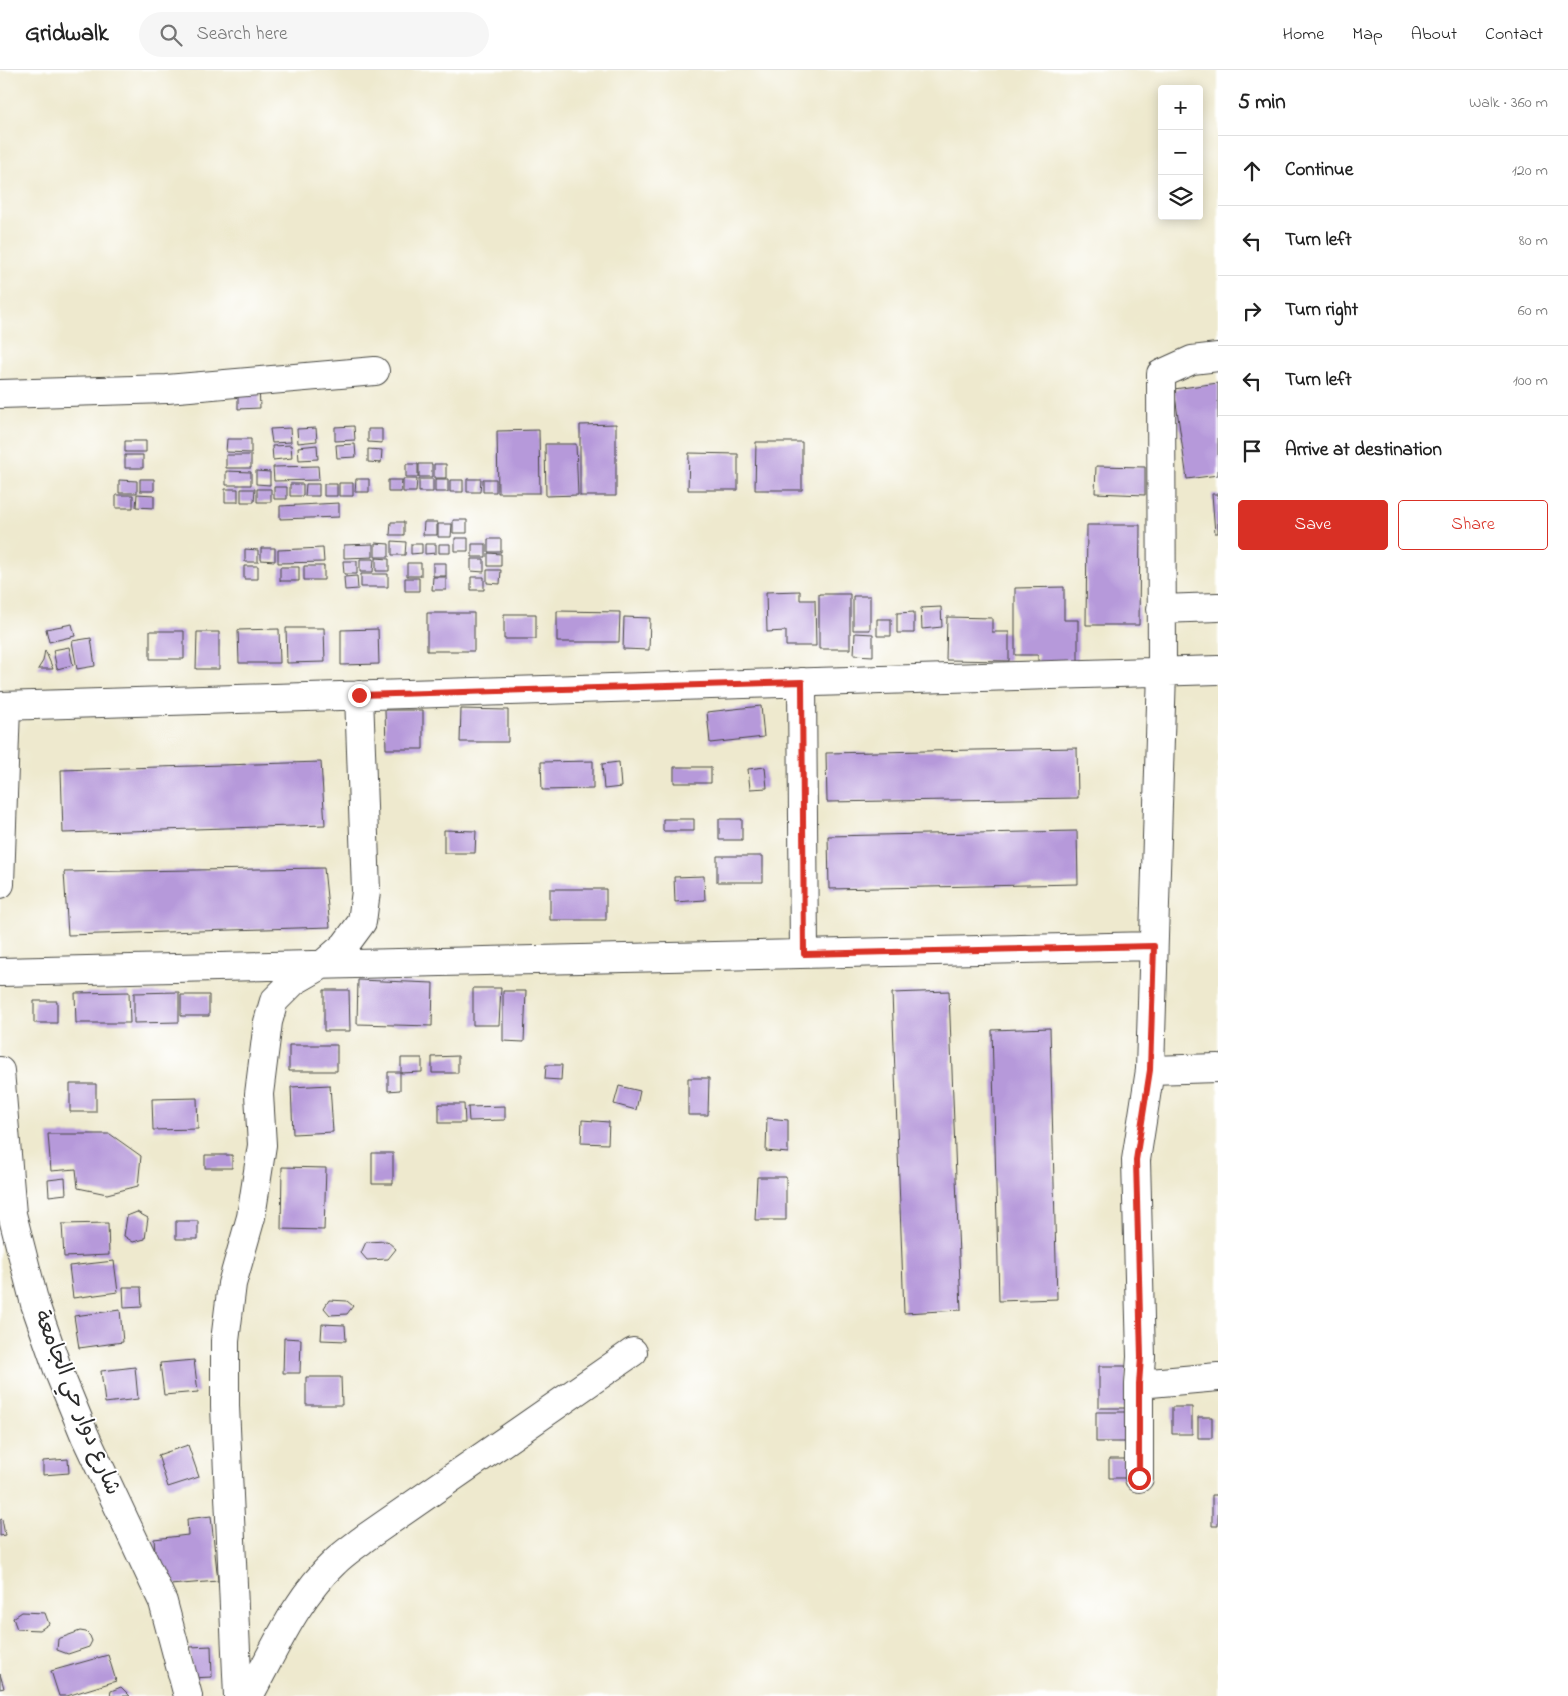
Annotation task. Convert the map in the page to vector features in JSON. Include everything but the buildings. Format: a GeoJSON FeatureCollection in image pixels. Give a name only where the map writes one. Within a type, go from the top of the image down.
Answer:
{"type":"FeatureCollection","features":[{"type":"Feature","properties":{"kind":"street"},"geometry":{"type":"LineString","coordinates":[[1139,1478],[1139,1384],[1141,1357],[1136,1160],[1150,1070],[1154,946],[1162,671],[1161,374],[1192,360],[1218,357]]}},
{"type":"Feature","properties":{"kind":"street"},"geometry":{"type":"LineString","coordinates":[[0,394],[167,389],[375,371]]}},
{"type":"Feature","properties":{"kind":"street"},"geometry":{"type":"LineString","coordinates":[[1161,609],[1218,608]]}},
{"type":"Feature","properties":{"kind":"street"},"geometry":{"type":"LineString","coordinates":[[0,884],[3,706],[1218,670]]}},
{"type":"Feature","properties":{"kind":"street"},"geometry":{"type":"LineString","coordinates":[[802,682],[804,954]]}},
{"type":"Feature","properties":{"kind":"street"},"geometry":{"type":"LineString","coordinates":[[238,1696],[225,1406],[225,1341],[232,1284],[250,1216],[262,1146],[259,1094],[268,1022],[274,1001],[294,981],[322,965],[345,945],[362,922],[366,891],[359,695]]}},
{"type":"Feature","properties":{"kind":"street"},"geometry":{"type":"LineString","coordinates":[[0,972],[1154,946]]}},
{"type":"Feature","properties":{"kind":"street"},"geometry":{"type":"LineString","coordinates":[[1150,1070],[1218,1068]]}},
{"type":"Feature","properties":{"kind":"street","name":"شارع دوار حي الجامعة"},"geometry":{"type":"LineString","coordinates":[[0,1071],[12,1214],[35,1304],[58,1370],[85,1436],[163,1602],[188,1696]]}},
{"type":"Feature","properties":{"kind":"street"},"geometry":{"type":"LineString","coordinates":[[249,1696],[291,1619],[334,1562],[365,1538],[633,1352]]}},
{"type":"Feature","properties":{"kind":"street"},"geometry":{"type":"LineString","coordinates":[[1139,1384],[1218,1377]]}},
{"type":"Feature","properties":{"kind":"route"},"geometry":{"type":"LineString","coordinates":[[359,695],[802,682],[804,954],[1154,946],[1150,1070],[1136,1160],[1139,1342],[1141,1357],[1139,1384],[1139,1478]]}}]}
